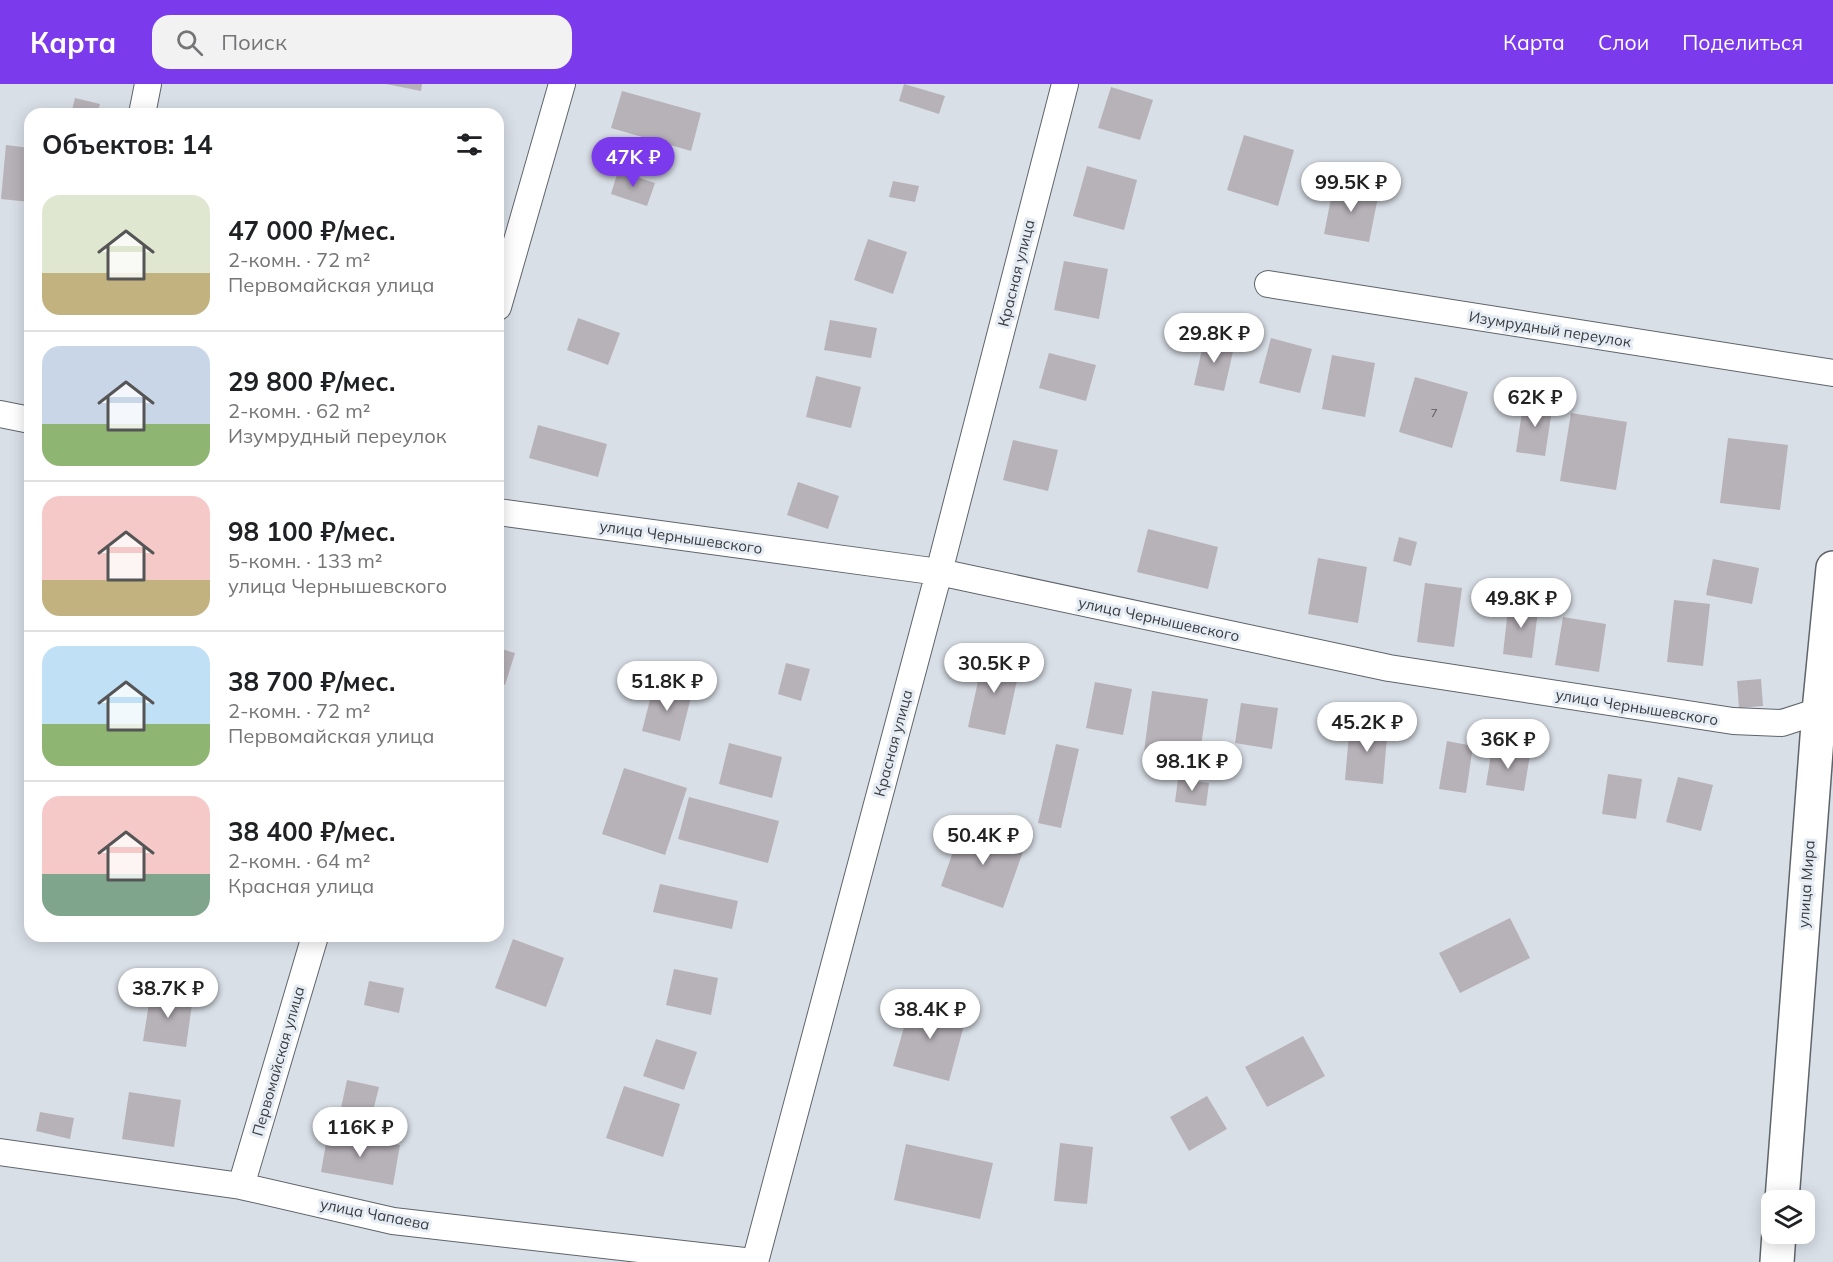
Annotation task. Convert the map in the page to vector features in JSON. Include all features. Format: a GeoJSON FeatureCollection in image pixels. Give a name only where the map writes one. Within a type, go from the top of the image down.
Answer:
{"type":"FeatureCollection","features":[{"type":"Feature","properties":{"kind":"street"},"geometry":{"type":"LineString","coordinates":[[143,108],[148,84]]}},
{"type":"Feature","properties":{"kind":"street"},"geometry":{"type":"LineString","coordinates":[[504,287],[562,84]]}},
{"type":"Feature","properties":{"kind":"street","name":"Красная улица"},"geometry":{"type":"LineString","coordinates":[[754,1262],[939,572],[1065,84]]}},
{"type":"Feature","properties":{"kind":"street","name":"Изумрудный переулок"},"geometry":{"type":"LineString","coordinates":[[1268,284],[1833,373]]}},
{"type":"Feature","properties":{"kind":"street"},"geometry":{"type":"LineString","coordinates":[[0,414],[24,414]]}},
{"type":"Feature","properties":{"kind":"street","name":"улица Чернышевского"},"geometry":{"type":"LineString","coordinates":[[504,513],[939,572],[1389,668],[1733,721],[1782,723],[1819,711]]}},
{"type":"Feature","properties":{"kind":"street","name":"улица Мира"},"geometry":{"type":"LineString","coordinates":[[1783,1190],[1819,711],[1833,568]]}},
{"type":"Feature","properties":{"kind":"street","name":"Первомайская улица"},"geometry":{"type":"LineString","coordinates":[[241,1186],[313,942]]}},
{"type":"Feature","properties":{"kind":"street","name":"улица Чапаева"},"geometry":{"type":"LineString","coordinates":[[0,1152],[241,1186],[393,1221],[754,1262]]}},
{"type":"Feature","properties":{"kind":"street"},"geometry":{"type":"LineString","coordinates":[[1777,1262],[1778,1244]]}},
{"type":"Feature","properties":{"kind":"building"},"geometry":{"type":"Polygon","coordinates":[[[386,84],[422,84],[421,91],[386,84]]]}},
{"type":"Feature","properties":{"kind":"building"},"geometry":{"type":"Polygon","coordinates":[[[904,84],[945,96],[939,114],[899,101],[904,84]]]}},
{"type":"Feature","properties":{"kind":"building"},"geometry":{"type":"Polygon","coordinates":[[[1111,87],[1153,100],[1140,140],[1098,128],[1111,87]]]}},
{"type":"Feature","properties":{"kind":"building"},"geometry":{"type":"Polygon","coordinates":[[[622,91],[701,113],[691,151],[611,128],[622,91]]]}},
{"type":"Feature","properties":{"kind":"building"},"geometry":{"type":"Polygon","coordinates":[[[75,98],[100,104],[99,108],[72,108],[75,98]]]}},
{"type":"Feature","properties":{"kind":"building"},"geometry":{"type":"Polygon","coordinates":[[[1244,135],[1294,150],[1278,206],[1227,190],[1244,135]]]}},
{"type":"Feature","properties":{"kind":"building"},"geometry":{"type":"Polygon","coordinates":[[[6,145],[24,147],[24,201],[1,199],[6,145]]]}},
{"type":"Feature","properties":{"kind":"building"},"geometry":{"type":"Polygon","coordinates":[[[1087,166],[1137,180],[1124,230],[1073,216],[1087,166]]]}},
{"type":"Feature","properties":{"kind":"building"},"geometry":{"type":"Polygon","coordinates":[[[618,171],[655,183],[647,206],[611,194],[618,171]]]}},
{"type":"Feature","properties":{"kind":"building"},"geometry":{"type":"Polygon","coordinates":[[[893,181],[919,186],[915,202],[889,197],[893,181]]]}},
{"type":"Feature","properties":{"kind":"building"},"geometry":{"type":"Polygon","coordinates":[[[1334,183],[1379,192],[1369,242],[1324,234],[1334,183]]]}},
{"type":"Feature","properties":{"kind":"building"},"geometry":{"type":"Polygon","coordinates":[[[868,239],[907,252],[893,294],[854,280],[868,239]]]}},
{"type":"Feature","properties":{"kind":"building"},"geometry":{"type":"Polygon","coordinates":[[[1064,261],[1108,269],[1099,319],[1054,310],[1064,261]]]}},
{"type":"Feature","properties":{"kind":"building"},"geometry":{"type":"Polygon","coordinates":[[[578,318],[620,333],[608,365],[567,350],[578,318]]]}},
{"type":"Feature","properties":{"kind":"building"},"geometry":{"type":"Polygon","coordinates":[[[830,320],[877,328],[871,358],[824,350],[830,320]]]}},
{"type":"Feature","properties":{"kind":"building"},"geometry":{"type":"Polygon","coordinates":[[[1205,336],[1235,343],[1224,391],[1194,385],[1205,336]]]}},
{"type":"Feature","properties":{"kind":"building"},"geometry":{"type":"Polygon","coordinates":[[[1271,338],[1312,349],[1300,393],[1259,383],[1271,338]]]}},
{"type":"Feature","properties":{"kind":"building"},"geometry":{"type":"Polygon","coordinates":[[[1049,353],[1096,365],[1086,401],[1039,388],[1049,353]]]}},
{"type":"Feature","properties":{"kind":"building"},"geometry":{"type":"Polygon","coordinates":[[[1332,355],[1375,363],[1365,417],[1322,409],[1332,355]]]}},
{"type":"Feature","properties":{"kind":"building"},"geometry":{"type":"Polygon","coordinates":[[[816,376],[861,387],[851,428],[806,417],[816,376]]]}},
{"type":"Feature","properties":{"kind":"building"},"geometry":{"type":"Polygon","coordinates":[[[1415,377],[1468,392],[1452,448],[1399,432],[1415,377]]]}},
{"type":"Feature","properties":{"kind":"building"},"geometry":{"type":"Polygon","coordinates":[[[1524,399],[1553,403],[1545,456],[1516,452],[1524,399]]]}},
{"type":"Feature","properties":{"kind":"building"},"geometry":{"type":"Polygon","coordinates":[[[1571,413],[1627,422],[1616,490],[1560,481],[1571,413]]]}},
{"type":"Feature","properties":{"kind":"building"},"geometry":{"type":"Polygon","coordinates":[[[538,425],[607,444],[598,477],[529,458],[538,425]]]}},
{"type":"Feature","properties":{"kind":"building"},"geometry":{"type":"Polygon","coordinates":[[[1728,438],[1788,445],[1780,510],[1720,503],[1728,438]]]}},
{"type":"Feature","properties":{"kind":"building"},"geometry":{"type":"Polygon","coordinates":[[[1013,440],[1058,450],[1048,491],[1003,480],[1013,440]]]}},
{"type":"Feature","properties":{"kind":"building"},"geometry":{"type":"Polygon","coordinates":[[[798,482],[839,496],[828,529],[787,515],[798,482]]]}},
{"type":"Feature","properties":{"kind":"building"},"geometry":{"type":"Polygon","coordinates":[[[1148,529],[1218,547],[1208,589],[1137,572],[1148,529]]]}},
{"type":"Feature","properties":{"kind":"building"},"geometry":{"type":"Polygon","coordinates":[[[1399,537],[1417,542],[1411,566],[1393,561],[1399,537]]]}},
{"type":"Feature","properties":{"kind":"building"},"geometry":{"type":"Polygon","coordinates":[[[1318,558],[1367,567],[1358,623],[1308,614],[1318,558]]]}},
{"type":"Feature","properties":{"kind":"building"},"geometry":{"type":"Polygon","coordinates":[[[1713,559],[1759,568],[1752,604],[1706,595],[1713,559]]]}},
{"type":"Feature","properties":{"kind":"building"},"geometry":{"type":"Polygon","coordinates":[[[1425,583],[1462,588],[1454,647],[1417,642],[1425,583]]]}},
{"type":"Feature","properties":{"kind":"building"},"geometry":{"type":"Polygon","coordinates":[[[1509,600],[1539,603],[1532,658],[1503,654],[1509,600]]]}},
{"type":"Feature","properties":{"kind":"building"},"geometry":{"type":"Polygon","coordinates":[[[1674,600],[1710,604],[1703,666],[1667,662],[1674,600]]]}},
{"type":"Feature","properties":{"kind":"building"},"geometry":{"type":"Polygon","coordinates":[[[1563,617],[1606,624],[1599,672],[1555,665],[1563,617]]]}},
{"type":"Feature","properties":{"kind":"building"},"geometry":{"type":"Polygon","coordinates":[[[504,650],[515,653],[504,685],[504,650]]]}},
{"type":"Feature","properties":{"kind":"building"},"geometry":{"type":"Polygon","coordinates":[[[984,654],[1021,662],[1005,735],[968,727],[984,654]]]}},
{"type":"Feature","properties":{"kind":"building"},"geometry":{"type":"Polygon","coordinates":[[[786,663],[810,669],[801,701],[778,694],[786,663]]]}},
{"type":"Feature","properties":{"kind":"building"},"geometry":{"type":"Polygon","coordinates":[[[1761,679],[1763,706],[1739,708],[1737,681],[1761,679]]]}},
{"type":"Feature","properties":{"kind":"building"},"geometry":{"type":"Polygon","coordinates":[[[1095,682],[1132,689],[1123,735],[1086,728],[1095,682]]]}},
{"type":"Feature","properties":{"kind":"building"},"geometry":{"type":"Polygon","coordinates":[[[654,684],[692,693],[680,741],[642,731],[654,684]]]}},
{"type":"Feature","properties":{"kind":"building"},"geometry":{"type":"Polygon","coordinates":[[[1152,691],[1208,699],[1199,759],[1144,752],[1152,691]]]}},
{"type":"Feature","properties":{"kind":"building"},"geometry":{"type":"Polygon","coordinates":[[[1241,703],[1278,708],[1272,749],[1235,743],[1241,703]]]}},
{"type":"Feature","properties":{"kind":"building"},"geometry":{"type":"Polygon","coordinates":[[[1350,722],[1388,725],[1383,784],[1345,780],[1350,722]]]}},
{"type":"Feature","properties":{"kind":"building"},"geometry":{"type":"Polygon","coordinates":[[[1447,741],[1473,746],[1466,793],[1439,789],[1447,741]]]}},
{"type":"Feature","properties":{"kind":"building"},"geometry":{"type":"Polygon","coordinates":[[[729,743],[782,757],[772,798],[719,784],[729,743]]]}},
{"type":"Feature","properties":{"kind":"building"},"geometry":{"type":"Polygon","coordinates":[[[1056,744],[1079,749],[1061,828],[1038,823],[1056,744]]]}},
{"type":"Feature","properties":{"kind":"building"},"geometry":{"type":"Polygon","coordinates":[[[1492,748],[1530,755],[1524,791],[1486,785],[1492,748]]]}},
{"type":"Feature","properties":{"kind":"building"},"geometry":{"type":"Polygon","coordinates":[[[624,768],[687,788],[665,855],[602,834],[624,768]]]}},
{"type":"Feature","properties":{"kind":"building"},"geometry":{"type":"Polygon","coordinates":[[[1608,774],[1642,779],[1636,819],[1602,814],[1608,774]]]}},
{"type":"Feature","properties":{"kind":"building"},"geometry":{"type":"Polygon","coordinates":[[[1678,777],[1713,785],[1701,831],[1666,822],[1678,777]]]}},
{"type":"Feature","properties":{"kind":"building"},"geometry":{"type":"Polygon","coordinates":[[[1178,779],[1209,783],[1206,806],[1175,802],[1178,779]]]}},
{"type":"Feature","properties":{"kind":"building"},"geometry":{"type":"Polygon","coordinates":[[[689,797],[779,821],[768,863],[678,839],[689,797]]]}},
{"type":"Feature","properties":{"kind":"building"},"geometry":{"type":"Polygon","coordinates":[[[963,823],[1025,846],[1003,908],[941,886],[963,823]]]}},
{"type":"Feature","properties":{"kind":"building"},"geometry":{"type":"Polygon","coordinates":[[[660,884],[738,901],[732,929],[653,912],[660,884]]]}},
{"type":"Feature","properties":{"kind":"building"},"geometry":{"type":"Polygon","coordinates":[[[1510,918],[1530,958],[1460,993],[1439,953],[1510,918]]]}},
{"type":"Feature","properties":{"kind":"building"},"geometry":{"type":"Polygon","coordinates":[[[513,939],[564,958],[546,1007],[495,988],[513,939]]]}},
{"type":"Feature","properties":{"kind":"building"},"geometry":{"type":"Polygon","coordinates":[[[674,969],[718,978],[711,1015],[666,1005],[674,969]]]}},
{"type":"Feature","properties":{"kind":"building"},"geometry":{"type":"Polygon","coordinates":[[[369,981],[404,988],[399,1013],[364,1005],[369,981]]]}},
{"type":"Feature","properties":{"kind":"building"},"geometry":{"type":"Polygon","coordinates":[[[151,991],[193,997],[186,1047],[143,1041],[151,991]]]}},
{"type":"Feature","properties":{"kind":"building"},"geometry":{"type":"Polygon","coordinates":[[[912,999],[967,1014],[949,1081],[893,1066],[912,999]]]}},
{"type":"Feature","properties":{"kind":"building"},"geometry":{"type":"Polygon","coordinates":[[[1303,1036],[1325,1076],[1267,1107],[1245,1067],[1303,1036]]]}},
{"type":"Feature","properties":{"kind":"building"},"geometry":{"type":"Polygon","coordinates":[[[656,1039],[697,1052],[684,1090],[643,1076],[656,1039]]]}},
{"type":"Feature","properties":{"kind":"building"},"geometry":{"type":"Polygon","coordinates":[[[347,1080],[379,1087],[372,1115],[341,1108],[347,1080]]]}},
{"type":"Feature","properties":{"kind":"building"},"geometry":{"type":"Polygon","coordinates":[[[624,1086],[680,1104],[663,1157],[606,1138],[624,1086]]]}},
{"type":"Feature","properties":{"kind":"building"},"geometry":{"type":"Polygon","coordinates":[[[129,1092],[181,1100],[174,1147],[122,1139],[129,1092]]]}},
{"type":"Feature","properties":{"kind":"building"},"geometry":{"type":"Polygon","coordinates":[[[1207,1096],[1227,1129],[1189,1151],[1170,1117],[1207,1096]]]}},
{"type":"Feature","properties":{"kind":"building"},"geometry":{"type":"Polygon","coordinates":[[[40,1112],[74,1118],[70,1139],[36,1131],[40,1112]]]}},
{"type":"Feature","properties":{"kind":"building"},"geometry":{"type":"Polygon","coordinates":[[[328,1132],[400,1145],[393,1185],[321,1172],[328,1132]]]}},
{"type":"Feature","properties":{"kind":"building"},"geometry":{"type":"Polygon","coordinates":[[[1060,1143],[1093,1147],[1087,1204],[1054,1201],[1060,1143]]]}},
{"type":"Feature","properties":{"kind":"building"},"geometry":{"type":"Polygon","coordinates":[[[906,1144],[993,1163],[980,1219],[894,1200],[906,1144]]]}}]}
